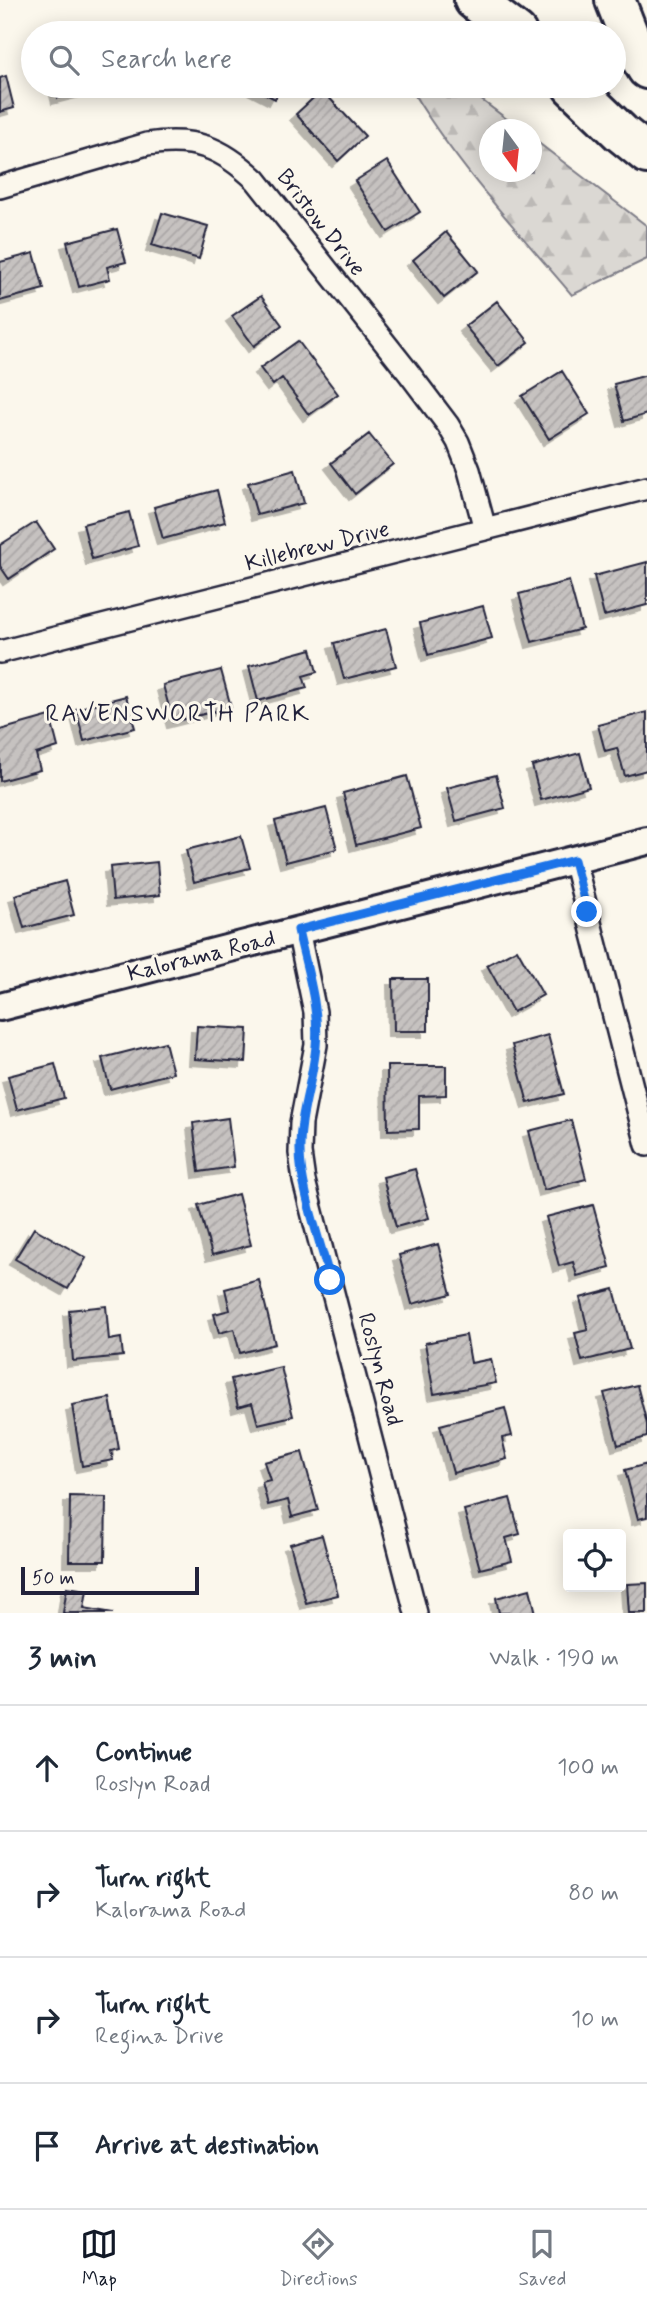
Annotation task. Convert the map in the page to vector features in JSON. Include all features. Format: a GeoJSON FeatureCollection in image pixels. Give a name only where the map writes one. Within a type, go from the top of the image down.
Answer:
{"type":"FeatureCollection","features":[{"type":"Feature","properties":{"kind":"highway"},"geometry":{"type":"LineString","coordinates":[[474,0],[501,21]]}},
{"type":"Feature","properties":{"kind":"highway"},"geometry":{"type":"LineString","coordinates":[[615,0],[623,21]]}},
{"type":"Feature","properties":{"kind":"highway"},"geometry":{"type":"LineString","coordinates":[[626,28],[647,69]]}},
{"type":"Feature","properties":{"kind":"highway"},"geometry":{"type":"LineString","coordinates":[[585,98],[647,154]]}},
{"type":"Feature","properties":{"kind":"street","name":"Bristow Drive"},"geometry":{"type":"LineString","coordinates":[[0,187],[147,144],[169,141],[199,144],[236,161],[256,180],[448,425],[469,470],[485,529]]}},
{"type":"Feature","properties":{"kind":"street","name":"Killebrew Drive"},"geometry":{"type":"LineString","coordinates":[[0,652],[647,488]]}},
{"type":"Feature","properties":{"kind":"street","name":"Kalorama Road"},"geometry":{"type":"LineString","coordinates":[[0,1007],[647,841]]}},
{"type":"Feature","properties":{"kind":"street"},"geometry":{"type":"LineString","coordinates":[[574,860],[647,1145]]}},
{"type":"Feature","properties":{"kind":"street","name":"Roslyn Road"},"geometry":{"type":"LineString","coordinates":[[298,930],[316,1023],[316,1045],[301,1123],[300,1153],[304,1181],[416,1613]]}},
{"type":"Feature","properties":{"kind":"green space"},"geometry":{"type":"Polygon","coordinates":[[[417,98],[479,98],[507,119],[479,119],[479,182],[542,182],[542,146],[647,226],[647,259],[572,295],[445,141],[417,98]]]}},
{"type":"Feature","properties":{"kind":"building"},"geometry":{"type":"Polygon","coordinates":[[[6,76],[14,108],[0,112],[0,78],[6,76]]]}},
{"type":"Feature","properties":{"kind":"building"},"geometry":{"type":"Polygon","coordinates":[[[313,98],[329,98],[365,136],[338,161],[296,114],[313,98]]]}},
{"type":"Feature","properties":{"kind":"building"},"geometry":{"type":"Polygon","coordinates":[[[387,161],[420,212],[388,232],[355,181],[387,161]]]}},
{"type":"Feature","properties":{"kind":"building"},"geometry":{"type":"Polygon","coordinates":[[[162,213],[208,226],[199,259],[152,245],[162,213]]]}},
{"type":"Feature","properties":{"kind":"building"},"geometry":{"type":"Polygon","coordinates":[[[117,229],[126,262],[107,267],[110,279],[79,287],[67,242],[117,229]]]}},
{"type":"Feature","properties":{"kind":"building"},"geometry":{"type":"Polygon","coordinates":[[[446,232],[478,271],[444,298],[413,260],[446,232]]]}},
{"type":"Feature","properties":{"kind":"building"},"geometry":{"type":"Polygon","coordinates":[[[34,253],[44,289],[0,301],[0,262],[34,253]]]}},
{"type":"Feature","properties":{"kind":"building"},"geometry":{"type":"Polygon","coordinates":[[[261,296],[282,325],[254,346],[232,316],[261,296]]]}},
{"type":"Feature","properties":{"kind":"building"},"geometry":{"type":"Polygon","coordinates":[[[497,301],[529,342],[498,366],[465,326],[497,301]]]}},
{"type":"Feature","properties":{"kind":"building"},"geometry":{"type":"Polygon","coordinates":[[[298,341],[338,394],[309,415],[282,378],[273,385],[260,368],[298,341]]]}},
{"type":"Feature","properties":{"kind":"building"},"geometry":{"type":"Polygon","coordinates":[[[562,371],[589,414],[549,439],[522,396],[562,371]]]}},
{"type":"Feature","properties":{"kind":"building"},"geometry":{"type":"Polygon","coordinates":[[[647,375],[647,414],[624,421],[614,384],[647,375]]]}},
{"type":"Feature","properties":{"kind":"building"},"geometry":{"type":"Polygon","coordinates":[[[369,434],[393,464],[355,494],[331,463],[369,434]]]}},
{"type":"Feature","properties":{"kind":"building"},"geometry":{"type":"Polygon","coordinates":[[[295,470],[304,503],[257,515],[248,483],[295,470]]]}},
{"type":"Feature","properties":{"kind":"building"},"geometry":{"type":"Polygon","coordinates":[[[217,490],[225,522],[163,539],[154,507],[217,490]]]}},
{"type":"Feature","properties":{"kind":"building"},"geometry":{"type":"Polygon","coordinates":[[[129,512],[138,546],[92,559],[83,524],[129,512]]]}},
{"type":"Feature","properties":{"kind":"building"},"geometry":{"type":"Polygon","coordinates":[[[36,522],[54,549],[9,579],[0,566],[0,545],[36,522]]]}},
{"type":"Feature","properties":{"kind":"building"},"geometry":{"type":"Polygon","coordinates":[[[647,562],[647,605],[604,616],[594,576],[647,562]]]}},
{"type":"Feature","properties":{"kind":"building"},"geometry":{"type":"Polygon","coordinates":[[[569,581],[582,629],[532,642],[519,594],[569,581]]]}},
{"type":"Feature","properties":{"kind":"building"},"geometry":{"type":"Polygon","coordinates":[[[483,606],[492,638],[428,655],[420,623],[483,606]]]}},
{"type":"Feature","properties":{"kind":"building"},"geometry":{"type":"Polygon","coordinates":[[[386,629],[396,666],[344,679],[334,643],[386,629]]]}},
{"type":"Feature","properties":{"kind":"building"},"geometry":{"type":"Polygon","coordinates":[[[311,649],[317,672],[303,676],[307,688],[258,701],[249,666],[311,649]]]}},
{"type":"Feature","properties":{"kind":"building"},"geometry":{"type":"Polygon","coordinates":[[[221,670],[231,707],[173,722],[163,685],[221,670]]]}},
{"type":"Feature","properties":{"kind":"building"},"geometry":{"type":"Polygon","coordinates":[[[126,696],[135,728],[84,741],[76,709],[126,696]]]}},
{"type":"Feature","properties":{"kind":"building"},"geometry":{"type":"Polygon","coordinates":[[[647,712],[647,770],[625,776],[617,748],[605,751],[598,725],[647,712]]]}},
{"type":"Feature","properties":{"kind":"building"},"geometry":{"type":"Polygon","coordinates":[[[50,716],[58,747],[36,754],[40,770],[0,781],[0,730],[50,716]]]}},
{"type":"Feature","properties":{"kind":"building"},"geometry":{"type":"Polygon","coordinates":[[[580,753],[589,787],[541,800],[532,766],[580,753]]]}},
{"type":"Feature","properties":{"kind":"building"},"geometry":{"type":"Polygon","coordinates":[[[496,775],[505,808],[456,821],[447,788],[496,775]]]}},
{"type":"Feature","properties":{"kind":"building"},"geometry":{"type":"Polygon","coordinates":[[[407,776],[421,828],[356,845],[343,793],[407,776]]]}},
{"type":"Feature","properties":{"kind":"building"},"geometry":{"type":"Polygon","coordinates":[[[326,808],[337,849],[286,862],[275,821],[326,808]]]}},
{"type":"Feature","properties":{"kind":"building"},"geometry":{"type":"Polygon","coordinates":[[[241,836],[250,868],[194,882],[186,850],[241,836]]]}},
{"type":"Feature","properties":{"kind":"building"},"geometry":{"type":"Polygon","coordinates":[[[157,862],[160,895],[113,900],[110,867],[157,862]]]}},
{"type":"Feature","properties":{"kind":"building"},"geometry":{"type":"Polygon","coordinates":[[[65,881],[74,915],[24,928],[15,895],[65,881]]]}},
{"type":"Feature","properties":{"kind":"building"},"geometry":{"type":"Polygon","coordinates":[[[517,949],[543,995],[513,1012],[487,965],[517,949]]]}},
{"type":"Feature","properties":{"kind":"building"},"geometry":{"type":"Polygon","coordinates":[[[393,979],[428,979],[428,1031],[394,1031],[393,979]]]}},
{"type":"Feature","properties":{"kind":"building"},"geometry":{"type":"Polygon","coordinates":[[[197,1026],[248,1029],[246,1062],[195,1059],[197,1026]]]}},
{"type":"Feature","properties":{"kind":"building"},"geometry":{"type":"Polygon","coordinates":[[[548,1035],[564,1094],[528,1103],[512,1045],[548,1035]]]}},
{"type":"Feature","properties":{"kind":"building"},"geometry":{"type":"Polygon","coordinates":[[[165,1042],[173,1073],[110,1089],[102,1058],[165,1042]]]}},
{"type":"Feature","properties":{"kind":"building"},"geometry":{"type":"Polygon","coordinates":[[[55,1064],[64,1098],[17,1110],[8,1076],[55,1064]]]}},
{"type":"Feature","properties":{"kind":"building"},"geometry":{"type":"Polygon","coordinates":[[[387,1066],[446,1066],[446,1095],[419,1096],[419,1129],[388,1130],[387,1066]]]}},
{"type":"Feature","properties":{"kind":"building"},"geometry":{"type":"Polygon","coordinates":[[[228,1118],[234,1167],[199,1172],[193,1123],[228,1118]]]}},
{"type":"Feature","properties":{"kind":"building"},"geometry":{"type":"Polygon","coordinates":[[[571,1120],[586,1179],[544,1190],[529,1131],[571,1120]]]}},
{"type":"Feature","properties":{"kind":"building"},"geometry":{"type":"Polygon","coordinates":[[[415,1169],[429,1218],[396,1227],[383,1177],[415,1169]]]}},
{"type":"Feature","properties":{"kind":"building"},"geometry":{"type":"Polygon","coordinates":[[[238,1194],[251,1245],[212,1255],[198,1205],[238,1194]]]}},
{"type":"Feature","properties":{"kind":"building"},"geometry":{"type":"Polygon","coordinates":[[[593,1205],[610,1267],[577,1276],[573,1262],[559,1266],[546,1217],[593,1205]]]}},
{"type":"Feature","properties":{"kind":"building"},"geometry":{"type":"Polygon","coordinates":[[[34,1228],[86,1258],[68,1289],[15,1259],[34,1228]]]}},
{"type":"Feature","properties":{"kind":"building"},"geometry":{"type":"Polygon","coordinates":[[[438,1244],[451,1294],[412,1304],[399,1255],[438,1244]]]}},
{"type":"Feature","properties":{"kind":"building"},"geometry":{"type":"Polygon","coordinates":[[[259,1280],[275,1344],[240,1353],[234,1329],[219,1333],[214,1314],[230,1310],[225,1289],[259,1280]]]}},
{"type":"Feature","properties":{"kind":"building"},"geometry":{"type":"Polygon","coordinates":[[[614,1289],[630,1349],[582,1361],[575,1333],[588,1330],[580,1298],[614,1289]]]}},
{"type":"Feature","properties":{"kind":"building"},"geometry":{"type":"Polygon","coordinates":[[[106,1306],[109,1340],[121,1338],[123,1356],[73,1361],[69,1310],[106,1306]]]}},
{"type":"Feature","properties":{"kind":"building"},"geometry":{"type":"Polygon","coordinates":[[[466,1335],[471,1363],[491,1359],[496,1383],[434,1394],[425,1343],[466,1335]]]}},
{"type":"Feature","properties":{"kind":"building"},"geometry":{"type":"Polygon","coordinates":[[[281,1367],[293,1416],[258,1424],[252,1403],[238,1407],[231,1379],[281,1367]]]}},
{"type":"Feature","properties":{"kind":"building"},"geometry":{"type":"Polygon","coordinates":[[[637,1385],[647,1424],[647,1437],[618,1445],[604,1393],[637,1385]]]}},
{"type":"Feature","properties":{"kind":"building"},"geometry":{"type":"Polygon","coordinates":[[[110,1398],[119,1449],[111,1451],[113,1460],[82,1466],[72,1405],[110,1398]]]}},
{"type":"Feature","properties":{"kind":"building"},"geometry":{"type":"Polygon","coordinates":[[[505,1408],[512,1436],[502,1438],[507,1459],[453,1473],[440,1425],[505,1408]]]}},
{"type":"Feature","properties":{"kind":"building"},"geometry":{"type":"Polygon","coordinates":[[[302,1452],[318,1510],[292,1517],[288,1500],[268,1505],[262,1482],[270,1480],[264,1462],[302,1452]]]}},
{"type":"Feature","properties":{"kind":"building"},"geometry":{"type":"Polygon","coordinates":[[[647,1464],[647,1517],[638,1519],[625,1470],[647,1464]]]}},
{"type":"Feature","properties":{"kind":"building"},"geometry":{"type":"Polygon","coordinates":[[[70,1496],[106,1497],[105,1561],[69,1561],[70,1496]]]}},
{"type":"Feature","properties":{"kind":"building"},"geometry":{"type":"Polygon","coordinates":[[[510,1498],[520,1534],[506,1538],[512,1561],[480,1569],[464,1510],[510,1498]]]}},
{"type":"Feature","properties":{"kind":"building"},"geometry":{"type":"Polygon","coordinates":[[[322,1535],[338,1595],[306,1603],[290,1544],[322,1535]]]}},
{"type":"Feature","properties":{"kind":"building"},"geometry":{"type":"Polygon","coordinates":[[[647,1583],[647,1613],[629,1613],[627,1584],[647,1583]]]}},
{"type":"Feature","properties":{"kind":"building"},"geometry":{"type":"Polygon","coordinates":[[[67,1587],[87,1590],[84,1608],[113,1613],[63,1613],[67,1587]]]}},
{"type":"Feature","properties":{"kind":"building"},"geometry":{"type":"Polygon","coordinates":[[[530,1589],[536,1613],[499,1613],[496,1598],[530,1589]]]}},
{"type":"Feature","properties":{"kind":"district","name":"RAVENSWORTH PARK"},"geometry":{"type":"Point","coordinates":[178,713]}},
{"type":"Feature","properties":{"kind":"route"},"geometry":{"type":"LineString","coordinates":[[330,1280],[304,1181],[300,1153],[301,1123],[316,1045],[315,1012],[298,930],[574,860],[587,912]]}}]}
